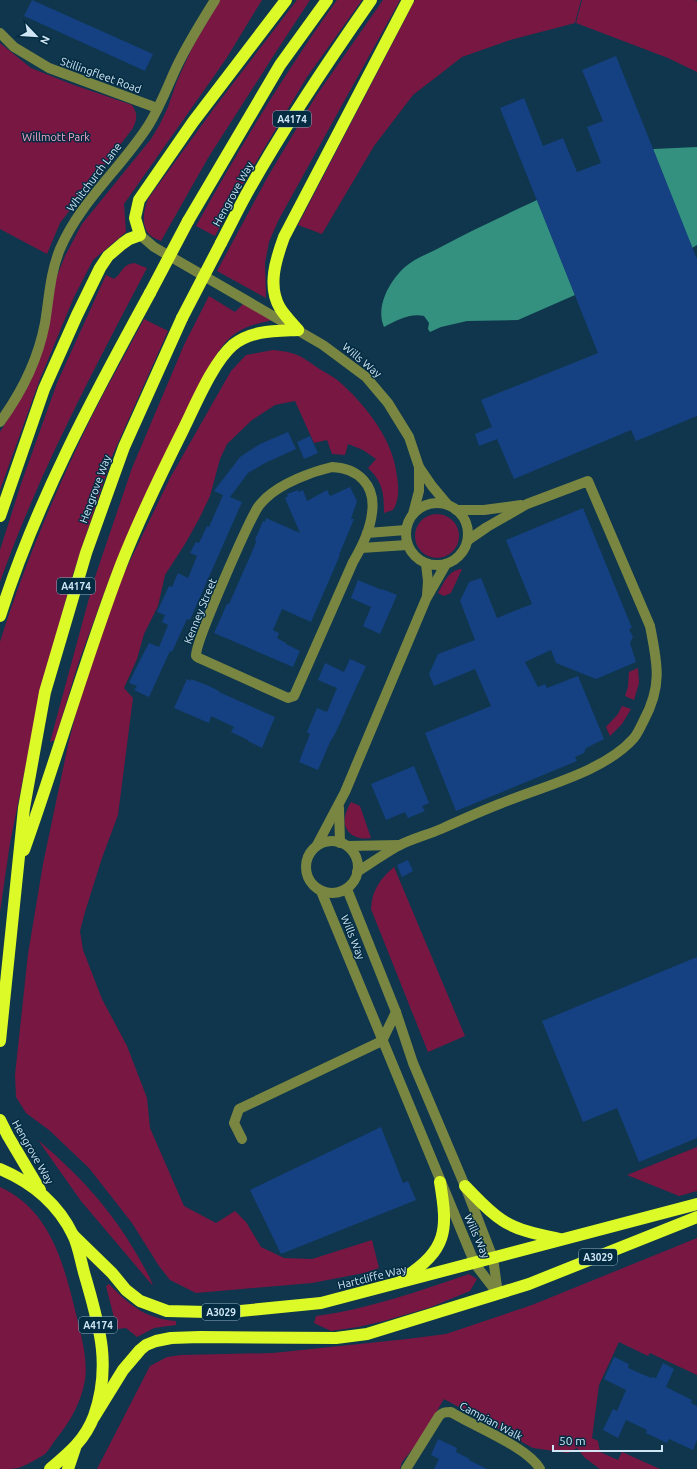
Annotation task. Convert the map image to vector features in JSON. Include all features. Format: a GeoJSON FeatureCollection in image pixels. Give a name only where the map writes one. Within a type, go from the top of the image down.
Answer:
{"type":"FeatureCollection","features":[{"type":"Feature","properties":{"kind":"highway"},"geometry":{"type":"LineString","coordinates":[[0,516],[44,389],[100,268],[108,256],[126,241],[140,235],[135,218],[139,200],[193,122],[286,0]]}},
{"type":"Feature","properties":{"kind":"highway"},"geometry":{"type":"LineString","coordinates":[[0,616],[14,575],[54,478],[83,416],[188,221],[280,65],[327,0]]}},
{"type":"Feature","properties":{"kind":"highway","name":"Hengrove Way"},"geometry":{"type":"LineString","coordinates":[[0,1042],[25,801],[45,692],[82,567],[124,447],[182,318],[251,186],[341,43],[372,0]]}},
{"type":"Feature","properties":{"kind":"highway"},"geometry":{"type":"LineString","coordinates":[[298,330],[280,308],[276,299],[274,279],[277,257],[284,237],[408,0]]}},
{"type":"Feature","properties":{"kind":"highway"},"geometry":{"type":"LineString","coordinates":[[17,867],[54,765],[90,649],[122,564],[159,479],[201,394],[218,363],[234,345],[251,335],[263,331],[298,330]]}},
{"type":"Feature","properties":{"kind":"highway","name":"Hengrove Way"},"geometry":{"type":"LineString","coordinates":[[0,1120],[44,1197]]}},
{"type":"Feature","properties":{"kind":"highway","name":"A4174"},"geometry":{"type":"LineString","coordinates":[[0,1169],[29,1184],[44,1197],[57,1211],[73,1235],[98,1325],[103,1356],[103,1376],[100,1394],[94,1417],[76,1447],[68,1469]]}},
{"type":"Feature","properties":{"kind":"highway"},"geometry":{"type":"LineString","coordinates":[[395,1284],[430,1259],[444,1232],[445,1212],[440,1182]]}},
{"type":"Feature","properties":{"kind":"highway"},"geometry":{"type":"LineString","coordinates":[[465,1186],[487,1208],[502,1220],[538,1235],[563,1240]]}},
{"type":"Feature","properties":{"kind":"highway","name":"Hartcliffe Way"},"geometry":{"type":"LineString","coordinates":[[73,1235],[126,1290],[140,1301],[167,1311],[230,1312],[321,1303],[475,1264],[697,1204]]}},
{"type":"Feature","properties":{"kind":"highway","name":"A3029"},"geometry":{"type":"LineString","coordinates":[[94,1417],[123,1370],[140,1350],[146,1345],[156,1341],[171,1338],[200,1337],[336,1338],[367,1334],[536,1282],[697,1217]]}},
{"type":"Feature","properties":{"kind":"highway","name":"A4174"},"geometry":{"type":"LineString","coordinates":[[50,1469],[76,1447]]}},
{"type":"Feature","properties":{"kind":"street","name":"Whitchurch Lane"},"geometry":{"type":"LineString","coordinates":[[0,422],[13,404],[24,384],[37,353],[45,324],[55,265],[60,249],[83,210],[148,126],[178,64],[215,0]]}},
{"type":"Feature","properties":{"kind":"street","name":"Stillingfleet Road"},"geometry":{"type":"LineString","coordinates":[[0,33],[14,47],[49,68],[158,108]]}},
{"type":"Feature","properties":{"kind":"street","name":"Wills Way"},"geometry":{"type":"LineString","coordinates":[[140,235],[154,247],[339,355],[366,377],[377,388],[388,403],[409,437],[419,467],[432,486],[447,504],[464,518],[468,529],[468,540]]}},
{"type":"Feature","properties":{"kind":"street","name":"Kenney Street"},"geometry":{"type":"LineString","coordinates":[[332,467],[343,467],[354,471],[362,477],[367,485],[371,497],[372,514],[367,533],[292,698],[288,698],[196,656],[196,649],[210,614],[248,528],[258,508],[266,498],[277,489],[315,471],[332,467]]}},
{"type":"Feature","properties":{"kind":"street","name":"Wills Way"},"geometry":{"type":"LineString","coordinates":[[407,545],[406,530],[408,522],[413,514],[419,491],[419,467]]}},
{"type":"Feature","properties":{"kind":"street"},"geometry":{"type":"LineString","coordinates":[[357,872],[399,845],[586,770],[605,760],[635,737],[656,694],[657,681],[655,647],[650,626],[588,482],[527,504],[486,527],[468,540],[461,555],[446,564],[426,564],[418,559],[407,545],[361,548]]}},
{"type":"Feature","properties":{"kind":"street"},"geometry":{"type":"LineString","coordinates":[[413,514],[428,504],[447,504]]}},
{"type":"Feature","properties":{"kind":"street"},"geometry":{"type":"LineString","coordinates":[[456,510],[484,510],[527,504]]}},
{"type":"Feature","properties":{"kind":"street"},"geometry":{"type":"LineString","coordinates":[[367,533],[406,530]]}},
{"type":"Feature","properties":{"kind":"street"},"geometry":{"type":"LineString","coordinates":[[426,564],[428,581],[426,599]]}},
{"type":"Feature","properties":{"kind":"street"},"geometry":{"type":"LineString","coordinates":[[339,806],[344,844],[353,852],[356,858],[357,872],[354,880],[347,889],[339,893],[330,893],[321,891],[308,879],[306,870],[308,857],[318,845],[339,806],[426,599],[446,564]]}},
{"type":"Feature","properties":{"kind":"street"},"geometry":{"type":"LineString","coordinates":[[318,845],[327,841],[344,844],[399,845]]}},
{"type":"Feature","properties":{"kind":"street","name":"Wills Way"},"geometry":{"type":"LineString","coordinates":[[347,889],[396,1012],[413,1063],[465,1186],[493,1258],[498,1294]]}},
{"type":"Feature","properties":{"kind":"street","name":"Wills Way"},"geometry":{"type":"LineString","coordinates":[[321,891],[475,1264],[498,1294]]}},
{"type":"Feature","properties":{"kind":"street"},"geometry":{"type":"LineString","coordinates":[[242,1139],[234,1123],[239,1109],[382,1041],[396,1012]]}},
{"type":"Feature","properties":{"kind":"street","name":"Campian Walk"},"geometry":{"type":"LineString","coordinates":[[406,1469],[443,1412],[450,1412],[496,1436],[528,1455],[536,1462],[540,1469]]}},
{"type":"Feature","properties":{"kind":"green space"},"geometry":{"type":"Polygon","coordinates":[[[220,0],[262,0],[226,59],[124,204],[126,232],[93,260],[74,297],[40,379],[0,490],[0,432],[26,390],[55,281],[65,256],[82,224],[151,139],[168,107],[177,81],[193,46],[220,0]]]}},
{"type":"Feature","properties":{"kind":"green space"},"geometry":{"type":"Polygon","coordinates":[[[297,0],[310,0],[208,158],[161,241],[154,238],[147,231],[144,222],[144,213],[148,199],[215,107],[297,0]]]}},
{"type":"Feature","properties":{"kind":"green space"},"geometry":{"type":"Polygon","coordinates":[[[337,0],[362,0],[307,77],[241,187],[215,236],[196,226],[263,111],[337,0]]]}},
{"type":"Feature","properties":{"kind":"green space"},"geometry":{"type":"Polygon","coordinates":[[[383,0],[400,0],[278,221],[269,242],[265,263],[266,298],[217,271],[267,178],[316,96],[383,0]]]}},
{"type":"Feature","properties":{"kind":"green space"},"geometry":{"type":"Polygon","coordinates":[[[415,0],[581,0],[575,23],[510,40],[462,57],[413,95],[374,146],[322,234],[298,225],[415,0]]]}},
{"type":"Feature","properties":{"kind":"green space"},"geometry":{"type":"Polygon","coordinates":[[[582,0],[697,1],[697,72],[668,58],[576,23],[582,0]]]}},
{"type":"Feature","properties":{"kind":"green space","name":"Willmott Park"},"geometry":{"type":"Polygon","coordinates":[[[0,43],[31,68],[71,84],[132,105],[136,114],[133,128],[60,223],[47,254],[0,229],[0,43]]]}},
{"type":"Feature","properties":{"kind":"green space"},"geometry":{"type":"Polygon","coordinates":[[[134,263],[147,268],[49,461],[15,541],[0,582],[0,550],[21,484],[57,383],[106,275],[114,279],[124,267],[134,263]]]}},
{"type":"Feature","properties":{"kind":"green space"},"geometry":{"type":"Polygon","coordinates":[[[209,296],[235,312],[244,303],[273,320],[251,326],[236,333],[223,345],[211,364],[110,577],[78,664],[55,740],[50,742],[94,580],[132,468],[184,345],[209,296]]]}},
{"type":"Feature","properties":{"kind":"green space"},"geometry":{"type":"Polygon","coordinates":[[[144,319],[168,331],[113,454],[72,577],[40,695],[10,843],[0,912],[0,642],[30,556],[65,473],[97,405],[144,319]]]}},
{"type":"Feature","properties":{"kind":"green space"},"geometry":{"type":"Polygon","coordinates":[[[273,350],[289,352],[305,359],[337,380],[362,404],[378,426],[391,451],[398,481],[396,503],[393,510],[384,513],[384,500],[380,483],[368,468],[376,459],[363,450],[348,444],[345,455],[332,454],[327,440],[314,443],[295,401],[275,405],[252,420],[227,444],[220,459],[210,496],[185,544],[165,575],[158,606],[144,634],[137,659],[124,688],[133,698],[118,815],[102,858],[80,931],[83,950],[102,999],[127,1046],[147,1098],[150,1128],[184,1206],[216,1223],[235,1211],[246,1222],[261,1247],[284,1258],[312,1259],[372,1240],[379,1268],[364,1273],[312,1283],[196,1293],[170,1280],[159,1266],[132,1223],[89,1168],[49,1130],[26,1113],[16,1097],[15,1075],[28,954],[43,864],[68,745],[86,673],[112,598],[170,478],[231,371],[246,355],[273,350]]]}},
{"type":"Feature","properties":{"kind":"green space"},"geometry":{"type":"Polygon","coordinates":[[[433,514],[441,514],[453,520],[459,532],[459,540],[453,552],[441,558],[433,558],[421,552],[415,540],[415,532],[421,520],[433,514]]]}},
{"type":"Feature","properties":{"kind":"green space"},"geometry":{"type":"Polygon","coordinates":[[[462,569],[451,593],[444,596],[438,593],[450,574],[462,569]]]}},
{"type":"Feature","properties":{"kind":"green space"},"geometry":{"type":"Polygon","coordinates":[[[638,668],[639,683],[634,700],[625,696],[628,687],[629,672],[638,668]]]}},
{"type":"Feature","properties":{"kind":"green space"},"geometry":{"type":"Polygon","coordinates":[[[622,706],[631,709],[622,724],[610,736],[606,727],[618,714],[622,706]]]}},
{"type":"Feature","properties":{"kind":"green space"},"geometry":{"type":"Polygon","coordinates":[[[351,802],[360,806],[371,838],[365,839],[354,836],[347,830],[345,819],[351,802]]]}},
{"type":"Feature","properties":{"kind":"green space"},"geometry":{"type":"Polygon","coordinates":[[[394,867],[465,1036],[428,1052],[371,909],[373,896],[378,885],[394,867]]]}},
{"type":"Feature","properties":{"kind":"green space"},"geometry":{"type":"Polygon","coordinates":[[[38,1140],[80,1179],[104,1206],[126,1237],[150,1277],[153,1286],[81,1201],[38,1140]]]}},
{"type":"Feature","properties":{"kind":"green space"},"geometry":{"type":"Polygon","coordinates":[[[697,1147],[697,1191],[679,1196],[627,1175],[697,1147]]]}},
{"type":"Feature","properties":{"kind":"green space"},"geometry":{"type":"Polygon","coordinates":[[[0,1187],[17,1197],[32,1210],[43,1224],[53,1241],[60,1258],[71,1295],[82,1339],[86,1364],[85,1380],[78,1404],[66,1426],[48,1451],[24,1466],[7,1469],[0,1469],[0,1187]]]}},
{"type":"Feature","properties":{"kind":"green space"},"geometry":{"type":"Polygon","coordinates":[[[697,1238],[697,1375],[650,1353],[648,1356],[619,1342],[599,1385],[592,1438],[598,1441],[600,1452],[618,1460],[622,1452],[660,1469],[600,1469],[585,1458],[577,1448],[568,1453],[533,1448],[444,1399],[420,1440],[402,1462],[400,1469],[97,1469],[150,1366],[167,1357],[181,1355],[273,1353],[446,1334],[532,1305],[697,1238]]]}},
{"type":"Feature","properties":{"kind":"green space"},"geometry":{"type":"Polygon","coordinates":[[[469,1274],[477,1279],[470,1291],[431,1307],[384,1321],[331,1331],[314,1323],[316,1316],[375,1304],[469,1274]]]}},
{"type":"Feature","properties":{"kind":"green space"},"geometry":{"type":"Polygon","coordinates":[[[109,1284],[139,1310],[165,1320],[176,1321],[176,1325],[154,1328],[137,1337],[126,1328],[117,1329],[106,1286],[109,1284]]]}},
{"type":"Feature","properties":{"kind":"shaded area"},"geometry":{"type":"Polygon","coordinates":[[[697,147],[697,245],[692,248],[653,149],[697,147]]]}},
{"type":"Feature","properties":{"kind":"shaded area"},"geometry":{"type":"Polygon","coordinates":[[[537,200],[575,295],[518,320],[467,321],[441,327],[430,332],[428,329],[429,323],[424,316],[414,315],[384,327],[381,311],[386,294],[389,286],[399,272],[405,267],[421,257],[474,230],[537,200]]]}},
{"type":"Feature","properties":{"kind":"building"},"geometry":{"type":"Polygon","coordinates":[[[32,0],[153,54],[145,71],[24,16],[32,0]]]}},
{"type":"Feature","properties":{"kind":"building"},"geometry":{"type":"Polygon","coordinates":[[[616,56],[697,259],[697,416],[636,441],[631,430],[514,479],[497,439],[479,446],[475,434],[492,427],[481,400],[598,353],[500,108],[524,98],[543,146],[563,138],[577,172],[601,163],[587,127],[603,121],[582,70],[616,56]]]}},
{"type":"Feature","properties":{"kind":"building"},"geometry":{"type":"Polygon","coordinates":[[[288,432],[296,449],[265,463],[248,473],[230,497],[242,502],[190,620],[187,619],[172,652],[170,651],[149,697],[134,690],[137,686],[129,683],[138,664],[149,643],[159,647],[168,625],[162,622],[165,615],[157,612],[169,586],[172,587],[178,573],[188,578],[197,556],[190,553],[196,542],[199,543],[207,526],[209,527],[223,495],[214,491],[240,457],[260,444],[288,432]]]}},
{"type":"Feature","properties":{"kind":"building"},"geometry":{"type":"Polygon","coordinates":[[[310,436],[318,453],[304,459],[297,442],[310,436]]]}},
{"type":"Feature","properties":{"kind":"building"},"geometry":{"type":"Polygon","coordinates":[[[350,487],[357,501],[351,519],[354,519],[311,622],[282,609],[273,630],[279,633],[277,638],[300,651],[293,667],[214,633],[227,604],[229,604],[255,545],[255,540],[263,521],[265,522],[266,518],[300,533],[285,498],[288,496],[287,494],[298,490],[299,492],[303,490],[307,501],[327,490],[330,496],[350,487]]]}},
{"type":"Feature","properties":{"kind":"building"},"geometry":{"type":"Polygon","coordinates":[[[583,508],[632,628],[629,629],[633,637],[630,643],[636,662],[596,679],[556,663],[551,650],[525,662],[538,687],[545,684],[547,688],[578,676],[604,739],[586,748],[584,753],[575,757],[577,761],[456,811],[425,733],[491,706],[475,669],[434,686],[429,674],[438,654],[475,640],[460,601],[469,582],[481,578],[497,618],[532,604],[506,540],[583,508]]]}},
{"type":"Feature","properties":{"kind":"building"},"geometry":{"type":"Polygon","coordinates":[[[358,580],[397,595],[380,634],[363,626],[371,607],[351,598],[358,580]]]}},
{"type":"Feature","properties":{"kind":"building"},"geometry":{"type":"Polygon","coordinates":[[[350,659],[366,666],[318,770],[299,762],[310,734],[307,732],[317,708],[327,712],[337,688],[318,680],[325,663],[344,672],[350,659]]]}},
{"type":"Feature","properties":{"kind":"building"},"geometry":{"type":"Polygon","coordinates":[[[187,679],[191,681],[191,679],[209,686],[275,717],[262,748],[231,732],[234,727],[211,716],[209,723],[174,708],[187,679]]]}},
{"type":"Feature","properties":{"kind":"building"},"geometry":{"type":"Polygon","coordinates":[[[414,766],[429,803],[422,806],[425,811],[408,818],[405,812],[386,820],[371,784],[414,766]]]}},
{"type":"Feature","properties":{"kind":"building"},"geometry":{"type":"Polygon","coordinates":[[[408,860],[413,871],[402,877],[397,865],[408,860]]]}},
{"type":"Feature","properties":{"kind":"building"},"geometry":{"type":"Polygon","coordinates":[[[697,957],[697,1138],[639,1162],[617,1108],[583,1122],[542,1021],[697,957]]]}},
{"type":"Feature","properties":{"kind":"building"},"geometry":{"type":"Polygon","coordinates":[[[381,1127],[403,1183],[408,1181],[416,1200],[281,1254],[250,1190],[381,1127]]]}},
{"type":"Feature","properties":{"kind":"building"},"geometry":{"type":"Polygon","coordinates":[[[614,1357],[629,1364],[628,1368],[651,1378],[656,1378],[663,1363],[674,1369],[666,1387],[692,1400],[691,1403],[697,1406],[697,1440],[693,1450],[669,1439],[667,1443],[646,1433],[647,1430],[626,1420],[618,1438],[603,1430],[613,1409],[617,1411],[626,1390],[604,1379],[614,1357]]]}},
{"type":"Feature","properties":{"kind":"building"},"geometry":{"type":"Polygon","coordinates":[[[438,1439],[457,1448],[456,1452],[487,1469],[434,1469],[439,1459],[431,1455],[438,1439]]]}}]}
